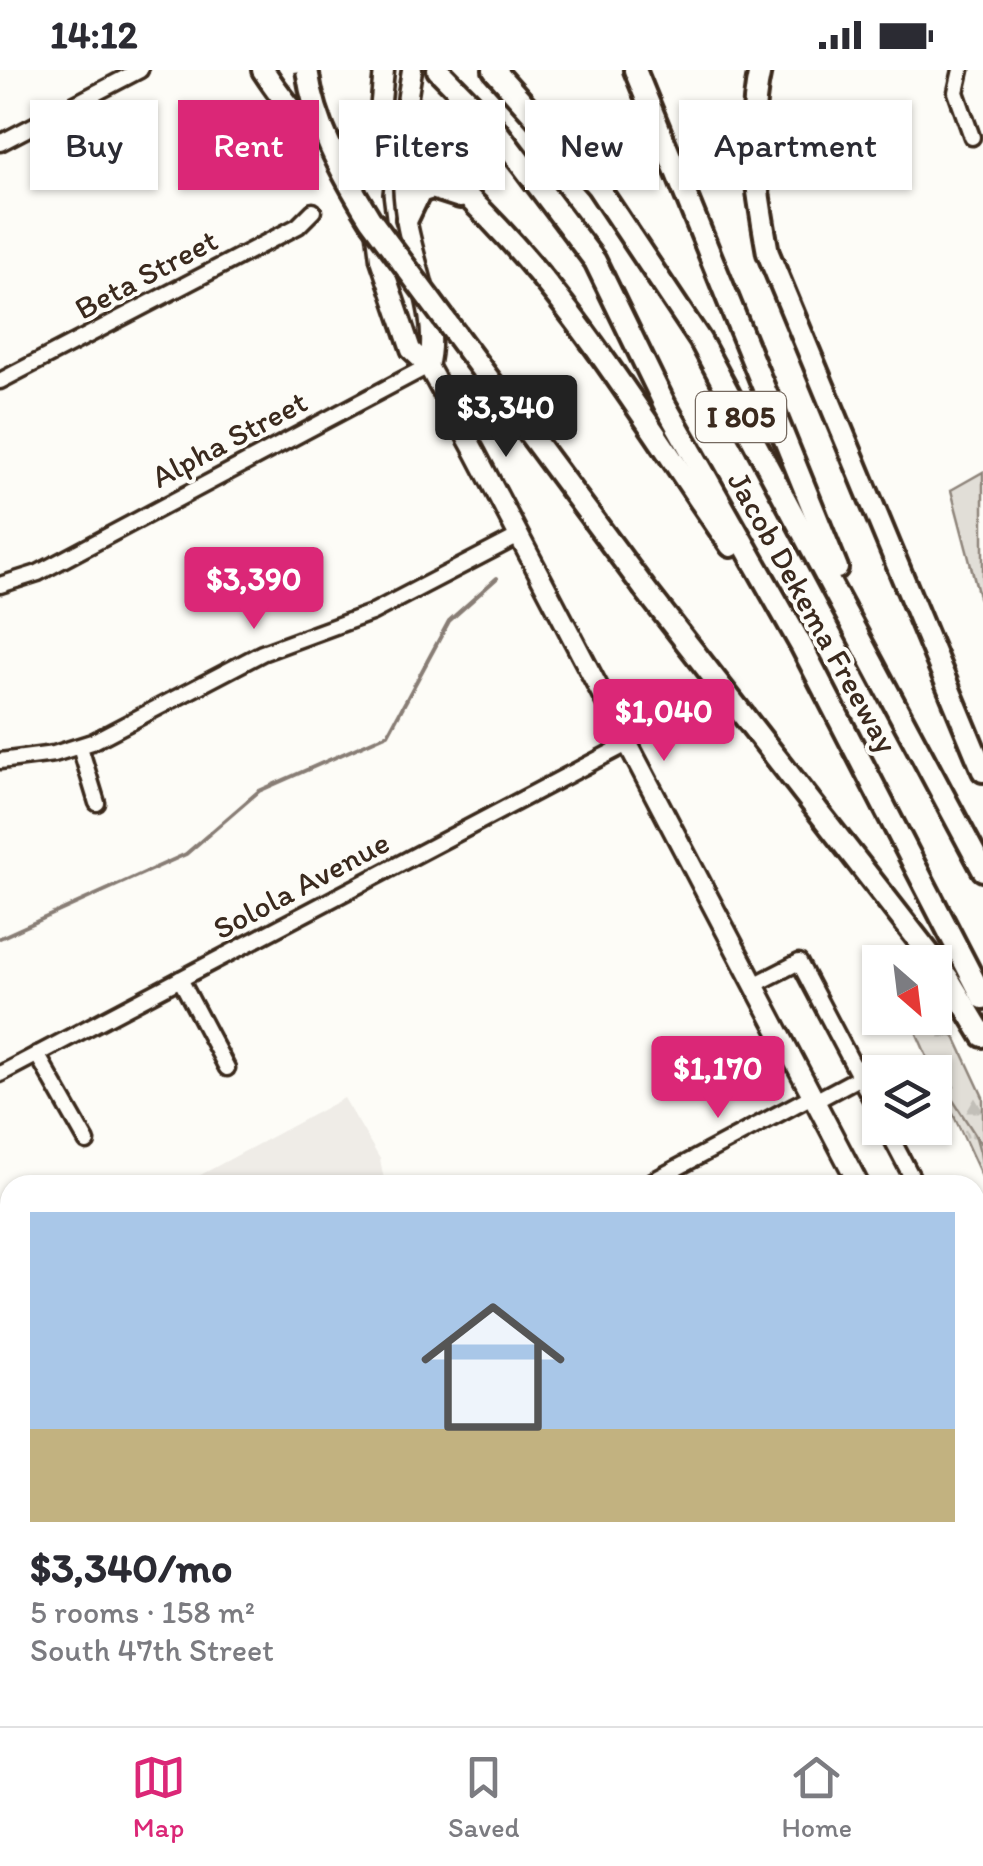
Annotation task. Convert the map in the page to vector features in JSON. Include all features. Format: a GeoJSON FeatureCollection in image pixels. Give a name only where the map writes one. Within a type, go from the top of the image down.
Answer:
{"type":"FeatureCollection","features":[{"type":"Feature","properties":{"kind":"highway"},"geometry":{"type":"LineString","coordinates":[[263,70],[304,128],[339,148]]}},
{"type":"Feature","properties":{"kind":"highway"},"geometry":{"type":"LineString","coordinates":[[307,70],[311,94],[337,166],[433,310],[948,978],[983,1036]]}},
{"type":"Feature","properties":{"kind":"highway","name":"Jacob Dekema Freeway"},"geometry":{"type":"LineString","coordinates":[[494,70],[597,186],[700,340],[983,870]]}},
{"type":"Feature","properties":{"kind":"highway"},"geometry":{"type":"LineString","coordinates":[[635,70],[828,548],[944,793]]}},
{"type":"Feature","properties":{"kind":"highway"},"geometry":{"type":"LineString","coordinates":[[760,70],[752,101],[756,184],[768,253],[983,770]]}},
{"type":"Feature","properties":{"kind":"highway","name":"Jacob Dekema Freeway"},"geometry":{"type":"LineString","coordinates":[[443,75],[492,125],[594,261],[665,405],[801,646],[983,998]]}},
{"type":"Feature","properties":{"kind":"highway"},"geometry":{"type":"LineString","coordinates":[[406,219],[420,192],[432,188],[448,190],[479,209]]}},
{"type":"Feature","properties":{"kind":"highway"},"geometry":{"type":"LineString","coordinates":[[460,190],[573,320],[801,646]]}},
{"type":"Feature","properties":{"kind":"main road"},"geometry":{"type":"LineString","coordinates":[[381,100],[384,70]]}},
{"type":"Feature","properties":{"kind":"main road"},"geometry":{"type":"LineString","coordinates":[[409,100],[412,70]]}},
{"type":"Feature","properties":{"kind":"main road"},"geometry":{"type":"LineString","coordinates":[[372,190],[380,259],[411,350],[428,366],[854,1175]]}},
{"type":"Feature","properties":{"kind":"main road"},"geometry":{"type":"LineString","coordinates":[[404,190],[406,219],[434,344],[428,366]]}},
{"type":"Feature","properties":{"kind":"street"},"geometry":{"type":"LineString","coordinates":[[0,144],[140,70]]}},
{"type":"Feature","properties":{"kind":"street"},"geometry":{"type":"LineString","coordinates":[[962,70],[956,92],[972,137]]}},
{"type":"Feature","properties":{"kind":"street","name":"Beta Street"},"geometry":{"type":"LineString","coordinates":[[0,382],[298,226],[313,211]]}},
{"type":"Feature","properties":{"kind":"street","name":"Alpha Street"},"geometry":{"type":"LineString","coordinates":[[0,585],[21,581],[428,366]]}},
{"type":"Feature","properties":{"kind":"street"},"geometry":{"type":"LineString","coordinates":[[0,762],[80,746],[262,653],[371,613],[517,537]]}},
{"type":"Feature","properties":{"kind":"street","name":"Solola Avenue"},"geometry":{"type":"LineString","coordinates":[[0,1074],[627,744]]}},
{"type":"Feature","properties":{"kind":"street"},"geometry":{"type":"LineString","coordinates":[[80,746],[97,803]]}},
{"type":"Feature","properties":{"kind":"street"},"geometry":{"type":"LineString","coordinates":[[754,985],[799,962],[862,1082]]}},
{"type":"Feature","properties":{"kind":"street"},"geometry":{"type":"LineString","coordinates":[[180,979],[227,1068]]}},
{"type":"Feature","properties":{"kind":"street"},"geometry":{"type":"LineString","coordinates":[[37,1054],[86,1142]]}},
{"type":"Feature","properties":{"kind":"street"},"geometry":{"type":"LineString","coordinates":[[664,1175],[860,1078]]}},
{"type":"Feature","properties":{"kind":"street"},"geometry":{"type":"LineString","coordinates":[[895,1145],[911,1175]]}},
{"type":"Feature","properties":{"kind":"shaded area"},"geometry":{"type":"Polygon","coordinates":[[[344,1098],[380,1159],[383,1175],[201,1175],[344,1098]]]}},
{"type":"Feature","properties":{"kind":"green space"},"geometry":{"type":"Polygon","coordinates":[[[983,472],[983,612],[951,490],[983,472]]]}},
{"type":"Feature","properties":{"kind":"green space"},"geometry":{"type":"Polygon","coordinates":[[[952,1030],[983,1097],[983,1147],[952,1099],[952,1055],[926,1055],[917,1035],[952,1035],[952,1030]]]}},
{"type":"Feature","properties":{"kind":"green space"},"geometry":{"type":"Polygon","coordinates":[[[952,1095],[974,1132],[983,1175],[952,1112],[952,1095]]]}},
{"type":"Feature","properties":{"kind":"waterway"},"geometry":{"type":"LineString","coordinates":[[0,938],[186,854],[259,791],[388,734],[449,621],[497,578]]}}]}
